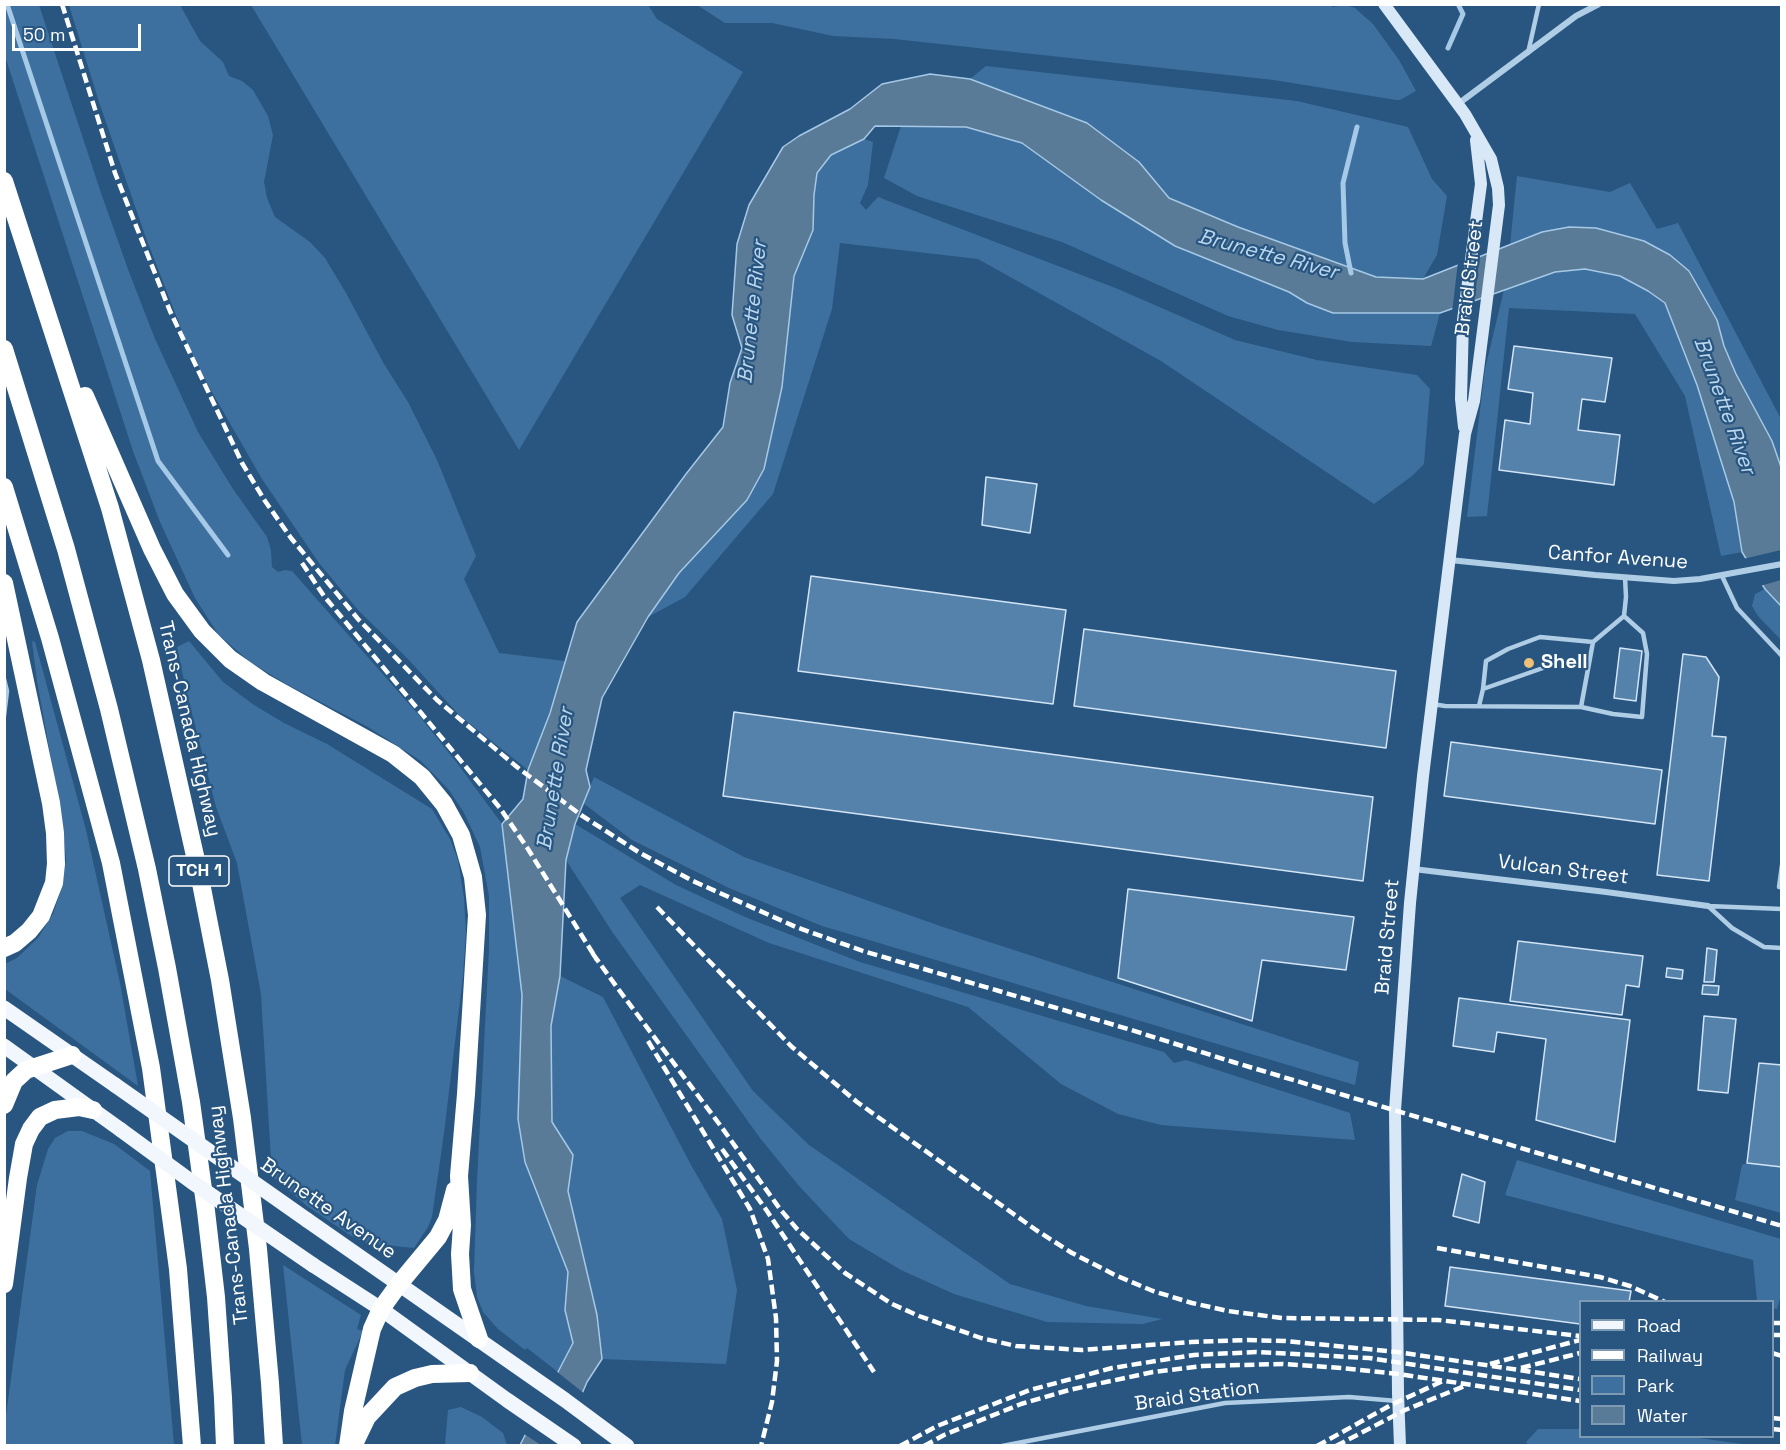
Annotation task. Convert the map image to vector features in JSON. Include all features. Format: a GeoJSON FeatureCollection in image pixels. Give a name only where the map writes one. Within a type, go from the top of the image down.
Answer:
{"type":"FeatureCollection","features":[{"type":"Feature","properties":{"kind":"highway","name":"Trans-Canada Highway"},"geometry":{"type":"LineString","coordinates":[[4,181],[110,508],[148,649],[202,890],[220,980],[242,1118],[258,1250],[274,1446]]}},
{"type":"Feature","properties":{"kind":"highway"},"geometry":{"type":"LineString","coordinates":[[47,311],[152,549],[175,594],[202,631],[230,659],[263,682],[393,754],[422,777],[444,804],[461,835],[474,876],[477,915],[459,1176],[462,1225],[460,1254],[462,1289],[478,1339]]}},
{"type":"Feature","properties":{"kind":"highway","name":"Trans-Canada Highway"},"geometry":{"type":"LineString","coordinates":[[4,349],[41,463],[69,561],[109,709],[149,880],[191,1102],[206,1212],[216,1297],[224,1398],[225,1446]]}},
{"type":"Feature","properties":{"kind":"highway"},"geometry":{"type":"LineString","coordinates":[[4,487],[53,650],[111,863],[152,1079],[178,1269],[192,1446]]}},
{"type":"Feature","properties":{"kind":"highway"},"geometry":{"type":"LineString","coordinates":[[4,583],[51,803],[56,864],[54,883],[41,916],[29,931],[15,943],[4,948]]}},
{"type":"Feature","properties":{"kind":"highway"},"geometry":{"type":"LineString","coordinates":[[4,1106],[14,1081],[26,1070],[72,1055]]}},
{"type":"Feature","properties":{"kind":"highway"},"geometry":{"type":"LineString","coordinates":[[4,1284],[24,1144],[43,1115],[55,1110],[79,1107],[93,1110]]}},
{"type":"Feature","properties":{"kind":"highway"},"geometry":{"type":"LineString","coordinates":[[348,1446],[353,1411],[370,1335],[381,1309],[438,1237],[447,1220],[459,1176]]}},
{"type":"Feature","properties":{"kind":"highway"},"geometry":{"type":"LineString","coordinates":[[354,1446],[367,1417],[376,1405],[395,1388],[415,1378],[432,1374],[470,1373]]}},
{"type":"Feature","properties":{"kind":"main road","name":"Brunette Avenue"},"geometry":{"type":"LineString","coordinates":[[4,1008],[625,1444]]}},
{"type":"Feature","properties":{"kind":"main road"},"geometry":{"type":"LineString","coordinates":[[4,1046],[192,1182],[381,1309],[574,1446]]}},
{"type":"Feature","properties":{"kind":"street","name":"Braid Street"},"geometry":{"type":"LineString","coordinates":[[1384,4],[1458,104],[1491,159],[1498,188],[1495,232],[1474,400],[1465,434],[1413,869],[1395,1110],[1400,1446]]}},
{"type":"Feature","properties":{"kind":"street"},"geometry":{"type":"LineString","coordinates":[[1458,104],[1576,16],[1599,4]]}},
{"type":"Feature","properties":{"kind":"street","name":"Braid Street"},"geometry":{"type":"LineString","coordinates":[[1465,434],[1461,399],[1463,320],[1481,184],[1474,130]]}},
{"type":"Feature","properties":{"kind":"street","name":"Canfor Avenue"},"geometry":{"type":"LineString","coordinates":[[1450,560],[1674,581],[1722,576],[1782,564]]}},
{"type":"Feature","properties":{"kind":"street","name":"Vulcan Street"},"geometry":{"type":"LineString","coordinates":[[1413,869],[1708,906]]}},
{"type":"Feature","properties":{"kind":"lane"},"geometry":{"type":"LineString","coordinates":[[1528,53],[1539,4]]}},
{"type":"Feature","properties":{"kind":"lane"},"geometry":{"type":"LineString","coordinates":[[1722,576],[1737,608],[1782,656]]}},
{"type":"Feature","properties":{"kind":"lane"},"geometry":{"type":"LineString","coordinates":[[1581,707],[1593,642],[1624,616],[1625,577]]}},
{"type":"Feature","properties":{"kind":"lane"},"geometry":{"type":"LineString","coordinates":[[1432,704],[1581,707],[1642,717],[1647,654],[1643,633],[1624,616]]}},
{"type":"Feature","properties":{"kind":"lane"},"geometry":{"type":"LineString","coordinates":[[1479,706],[1486,661],[1508,649],[1540,637],[1593,642]]}},
{"type":"Feature","properties":{"kind":"lane"},"geometry":{"type":"LineString","coordinates":[[1483,689],[1560,662],[1588,664]]}},
{"type":"Feature","properties":{"kind":"lane"},"geometry":{"type":"LineString","coordinates":[[4,679],[7,691],[4,716]]}},
{"type":"Feature","properties":{"kind":"lane"},"geometry":{"type":"LineString","coordinates":[[1782,865],[1779,887],[1782,887]]}},
{"type":"Feature","properties":{"kind":"lane"},"geometry":{"type":"LineString","coordinates":[[1708,906],[1782,909]]}},
{"type":"Feature","properties":{"kind":"lane"},"geometry":{"type":"LineString","coordinates":[[1708,906],[1732,928],[1764,946],[1782,948]]}},
{"type":"Feature","properties":{"kind":"lane","name":"Braid Station"},"geometry":{"type":"LineString","coordinates":[[1002,1446],[1225,1403],[1349,1397],[1398,1401]]}},
{"type":"Feature","properties":{"kind":"green space"},"geometry":{"type":"Polygon","coordinates":[[[4,5],[39,5],[101,193],[155,339],[198,432],[233,489],[267,537],[271,550],[272,567],[278,572],[292,571],[417,713],[502,824],[522,995],[518,1119],[525,1162],[568,1272],[565,1309],[573,1343],[558,1372],[498,1329],[483,1312],[477,1297],[474,1272],[477,1180],[489,949],[489,896],[480,847],[463,811],[449,790],[421,761],[368,727],[288,685],[250,662],[218,634],[195,598],[160,522],[133,451],[5,56],[4,5]]]}},
{"type":"Feature","properties":{"kind":"green space"},"geometry":{"type":"Polygon","coordinates":[[[69,5],[180,5],[200,41],[223,62],[229,76],[242,81],[253,90],[268,116],[273,135],[264,182],[267,198],[275,217],[310,242],[325,258],[384,364],[408,402],[437,460],[476,556],[464,579],[499,653],[565,661],[528,770],[460,716],[407,658],[359,611],[319,563],[262,479],[208,385],[186,341],[146,238],[99,102],[69,5]]]}},
{"type":"Feature","properties":{"kind":"green space"},"geometry":{"type":"Polygon","coordinates":[[[251,5],[648,5],[657,19],[743,72],[519,450],[251,5]]]}},
{"type":"Feature","properties":{"kind":"green space"},"geometry":{"type":"Polygon","coordinates":[[[697,5],[1331,5],[1332,7],[1346,5],[1355,8],[1373,24],[1399,60],[1416,91],[1396,100],[1274,80],[894,39],[833,36],[772,23],[725,23],[697,5]]]}},
{"type":"Feature","properties":{"kind":"green space"},"geometry":{"type":"Polygon","coordinates":[[[986,66],[1297,101],[1408,127],[1432,179],[1447,196],[1437,255],[1423,279],[1376,277],[1238,227],[1169,198],[1139,162],[1087,123],[970,79],[986,66]]]}},
{"type":"Feature","properties":{"kind":"green space"},"geometry":{"type":"Polygon","coordinates":[[[901,126],[966,127],[1022,143],[1101,200],[1175,246],[1289,292],[1307,303],[1334,313],[1440,313],[1431,346],[1352,342],[1278,330],[1228,316],[1062,242],[917,196],[884,178],[901,126]]]}},
{"type":"Feature","properties":{"kind":"green space"},"geometry":{"type":"Polygon","coordinates":[[[864,139],[873,142],[868,185],[860,203],[866,210],[878,197],[1118,289],[1235,340],[1317,360],[1417,375],[1430,389],[1424,464],[1412,476],[1374,504],[1161,361],[978,259],[840,243],[832,309],[773,494],[685,597],[648,617],[679,573],[782,387],[794,276],[813,230],[817,173],[831,155],[864,139]]]}},
{"type":"Feature","properties":{"kind":"green space"},"geometry":{"type":"Polygon","coordinates":[[[1517,176],[1610,192],[1630,183],[1657,229],[1678,223],[1781,419],[1781,467],[1772,441],[1736,374],[1724,346],[1717,320],[1689,271],[1569,227],[1542,232],[1510,245],[1517,176]]]}},
{"type":"Feature","properties":{"kind":"green space"},"geometry":{"type":"Polygon","coordinates":[[[1585,269],[1620,276],[1665,303],[1697,385],[1734,502],[1742,552],[1721,556],[1685,396],[1635,314],[1509,308],[1487,516],[1467,517],[1485,369],[1504,290],[1555,272],[1585,269]]]}},
{"type":"Feature","properties":{"kind":"green space"},"geometry":{"type":"Polygon","coordinates":[[[1765,589],[1781,606],[1781,640],[1758,616],[1752,606],[1755,594],[1765,589]]]}},
{"type":"Feature","properties":{"kind":"green space"},"geometry":{"type":"Polygon","coordinates":[[[32,641],[35,642],[86,830],[120,983],[138,1086],[5,989],[5,964],[17,958],[38,938],[53,914],[62,887],[66,860],[63,826],[32,641]]]}},
{"type":"Feature","properties":{"kind":"green space"},"geometry":{"type":"Polygon","coordinates":[[[189,641],[223,682],[254,705],[327,744],[432,809],[450,839],[458,860],[466,932],[463,976],[432,1217],[414,1248],[366,1243],[350,1235],[307,1206],[272,1176],[261,994],[237,863],[216,807],[177,647],[189,641]]]}},
{"type":"Feature","properties":{"kind":"green space"},"geometry":{"type":"Polygon","coordinates":[[[594,777],[744,857],[943,927],[1359,1062],[1355,1085],[822,926],[729,888],[632,840],[583,803],[594,777]]]}},
{"type":"Feature","properties":{"kind":"green space"},"geometry":{"type":"Polygon","coordinates":[[[575,824],[676,885],[745,917],[860,962],[1164,1052],[1174,1063],[1186,1060],[1350,1113],[1355,1140],[1161,1125],[1118,1114],[1061,1084],[968,1007],[769,943],[640,885],[620,898],[753,1091],[809,1145],[1010,1284],[1086,1306],[1162,1319],[1143,1324],[1047,1322],[954,1294],[901,1270],[849,1239],[799,1186],[760,1138],[613,933],[566,860],[575,824]]]}},
{"type":"Feature","properties":{"kind":"green space"},"geometry":{"type":"Polygon","coordinates":[[[560,976],[603,997],[691,1165],[722,1219],[737,1290],[726,1364],[602,1359],[597,1315],[567,1191],[573,1155],[552,1122],[551,1026],[560,976]]]}},
{"type":"Feature","properties":{"kind":"green space"},"geometry":{"type":"Polygon","coordinates":[[[68,1131],[82,1131],[114,1144],[150,1171],[174,1445],[5,1445],[5,1423],[37,1185],[48,1149],[55,1138],[68,1131]]]}},
{"type":"Feature","properties":{"kind":"green space"},"geometry":{"type":"Polygon","coordinates":[[[1517,1160],[1781,1239],[1781,1295],[1777,1309],[1774,1308],[1774,1300],[1757,1300],[1753,1260],[1505,1195],[1517,1160]]]}},
{"type":"Feature","properties":{"kind":"green space"},"geometry":{"type":"Polygon","coordinates":[[[1747,1163],[1781,1167],[1781,1213],[1735,1200],[1742,1165],[1747,1163]]]}},
{"type":"Feature","properties":{"kind":"green space"},"geometry":{"type":"Polygon","coordinates":[[[283,1265],[361,1315],[357,1329],[363,1331],[345,1370],[335,1445],[302,1445],[283,1265]]]}},
{"type":"Feature","properties":{"kind":"green space"},"geometry":{"type":"Polygon","coordinates":[[[461,1407],[482,1417],[503,1433],[507,1445],[445,1445],[448,1410],[461,1407]]]}},
{"type":"Feature","properties":{"kind":"green space"},"geometry":{"type":"Polygon","coordinates":[[[1538,1429],[1579,1429],[1579,1438],[1699,1438],[1749,1445],[1528,1445],[1526,1442],[1538,1429]]]}},
{"type":"Feature","properties":{"kind":"water","name":"Brunette River"},"geometry":{"type":"Polygon","coordinates":[[[930,74],[970,79],[1087,123],[1139,162],[1169,198],[1238,227],[1376,277],[1423,279],[1542,232],[1569,227],[1596,228],[1644,241],[1670,255],[1689,271],[1717,320],[1724,346],[1736,374],[1772,441],[1781,467],[1781,606],[1765,589],[1742,552],[1734,502],[1697,385],[1665,303],[1620,276],[1585,269],[1555,272],[1440,313],[1333,313],[1307,303],[1289,292],[1175,246],[1101,200],[1022,143],[966,127],[875,126],[864,139],[831,155],[817,173],[813,230],[794,276],[782,387],[764,469],[747,500],[679,573],[648,617],[602,698],[586,770],[590,787],[575,824],[566,860],[560,976],[551,1026],[552,1122],[573,1155],[568,1191],[597,1315],[602,1359],[587,1382],[560,1445],[520,1445],[573,1343],[565,1310],[568,1272],[525,1162],[518,1119],[522,995],[502,824],[523,799],[528,770],[550,713],[577,622],[723,427],[730,383],[742,348],[732,315],[737,244],[749,205],[783,147],[850,109],[882,84],[930,74]]]}},
{"type":"Feature","properties":{"kind":"pier"},"geometry":{"type":"Polygon","coordinates":[[[1480,253],[1474,304],[1452,312],[1458,262],[1480,253]]]}},
{"type":"Feature","properties":{"kind":"pier"},"geometry":{"type":"Polygon","coordinates":[[[1781,550],[1781,580],[1760,586],[1743,559],[1781,550]]]}},
{"type":"Feature","properties":{"kind":"pier"},"geometry":{"type":"Polygon","coordinates":[[[556,1371],[585,1394],[563,1446],[541,1445],[524,1434],[556,1371]]]}},
{"type":"Feature","properties":{"kind":"building"},"geometry":{"type":"Polygon","coordinates":[[[1514,346],[1612,358],[1605,402],[1582,399],[1578,430],[1620,435],[1614,485],[1499,470],[1505,420],[1530,424],[1533,393],[1508,389],[1514,346]]]}},
{"type":"Feature","properties":{"kind":"building"},"geometry":{"type":"Polygon","coordinates":[[[986,477],[1037,484],[1030,533],[982,525],[986,477]]]}},
{"type":"Feature","properties":{"kind":"building"},"geometry":{"type":"Polygon","coordinates":[[[811,576],[1066,610],[1053,704],[798,671],[811,576]]]}},
{"type":"Feature","properties":{"kind":"building"},"geometry":{"type":"Polygon","coordinates":[[[1084,629],[1396,671],[1386,748],[1074,706],[1084,629]]]}},
{"type":"Feature","properties":{"kind":"building"},"geometry":{"type":"Polygon","coordinates":[[[1620,648],[1642,651],[1636,701],[1614,698],[1620,648]]]}},
{"type":"Feature","properties":{"kind":"building"},"geometry":{"type":"Polygon","coordinates":[[[1683,654],[1706,657],[1719,677],[1712,736],[1726,737],[1709,881],[1657,875],[1683,654]]]}},
{"type":"Feature","properties":{"kind":"building"},"geometry":{"type":"Polygon","coordinates":[[[734,712],[1373,797],[1363,881],[723,796],[734,712]]]}},
{"type":"Feature","properties":{"kind":"building"},"geometry":{"type":"Polygon","coordinates":[[[1451,742],[1662,770],[1655,824],[1444,796],[1451,742]]]}},
{"type":"Feature","properties":{"kind":"building"},"geometry":{"type":"Polygon","coordinates":[[[1128,889],[1354,917],[1346,970],[1262,960],[1252,1021],[1118,978],[1128,889]]]}},
{"type":"Feature","properties":{"kind":"building"},"geometry":{"type":"Polygon","coordinates":[[[1518,941],[1643,956],[1639,987],[1626,985],[1622,1015],[1510,1001],[1518,941]]]}},
{"type":"Feature","properties":{"kind":"building"},"geometry":{"type":"Polygon","coordinates":[[[1707,948],[1717,950],[1714,982],[1704,982],[1707,948]]]}},
{"type":"Feature","properties":{"kind":"building"},"geometry":{"type":"Polygon","coordinates":[[[1667,968],[1683,970],[1682,979],[1666,977],[1667,968]]]}},
{"type":"Feature","properties":{"kind":"building"},"geometry":{"type":"Polygon","coordinates":[[[1703,985],[1719,986],[1718,995],[1702,994],[1703,985]]]}},
{"type":"Feature","properties":{"kind":"building"},"geometry":{"type":"Polygon","coordinates":[[[1459,998],[1630,1020],[1615,1142],[1536,1120],[1546,1039],[1497,1032],[1494,1052],[1453,1046],[1459,998]]]}},
{"type":"Feature","properties":{"kind":"building"},"geometry":{"type":"Polygon","coordinates":[[[1704,1016],[1736,1019],[1728,1093],[1698,1090],[1704,1016]]]}},
{"type":"Feature","properties":{"kind":"building"},"geometry":{"type":"Polygon","coordinates":[[[1759,1063],[1782,1065],[1782,1167],[1747,1163],[1759,1063]]]}},
{"type":"Feature","properties":{"kind":"building"},"geometry":{"type":"Polygon","coordinates":[[[1462,1174],[1485,1182],[1479,1223],[1453,1216],[1462,1174]]]}},
{"type":"Feature","properties":{"kind":"building"},"geometry":{"type":"Polygon","coordinates":[[[1450,1267],[1631,1291],[1629,1300],[1579,1300],[1579,1324],[1445,1306],[1450,1267]]]}},
{"type":"Feature","properties":{"kind":"waterway"},"geometry":{"type":"LineString","coordinates":[[7,4],[158,461],[228,555]]}},
{"type":"Feature","properties":{"kind":"waterway"},"geometry":{"type":"LineString","coordinates":[[1448,48],[1463,14],[1458,4]]}},
{"type":"Feature","properties":{"kind":"waterway","name":"Brunette River"},"geometry":{"type":"LineString","coordinates":[[1351,273],[1345,243],[1343,183],[1357,127]]}},
{"type":"Feature","properties":{"kind":"railway"},"geometry":{"type":"LineString","coordinates":[[62,4],[115,173],[170,311],[242,463],[265,501],[291,538],[358,619],[437,700],[517,767],[581,815],[640,853],[693,881],[796,927],[863,951],[1782,1226]]}},
{"type":"Feature","properties":{"kind":"railway"},"geometry":{"type":"LineString","coordinates":[[302,563],[324,596],[500,808],[597,960]]}},
{"type":"Feature","properties":{"kind":"railway"},"geometry":{"type":"LineString","coordinates":[[657,907],[792,1047],[857,1102],[1036,1230],[1072,1253],[1115,1275],[1153,1291],[1228,1311],[1282,1318],[1438,1320],[1579,1336]]}},
{"type":"Feature","properties":{"kind":"railway"},"geometry":{"type":"LineString","coordinates":[[593,954],[797,1229],[845,1273],[892,1304],[919,1316],[981,1338],[1016,1346],[1082,1350],[1191,1342],[1285,1341],[1397,1352],[1579,1379]]}},
{"type":"Feature","properties":{"kind":"railway"},"geometry":{"type":"LineString","coordinates":[[648,1041],[750,1209],[768,1259],[776,1318],[777,1361],[772,1402],[761,1446]]}},
{"type":"Feature","properties":{"kind":"railway"},"geometry":{"type":"LineString","coordinates":[[722,1149],[767,1211],[874,1372]]}},
{"type":"Feature","properties":{"kind":"railway"},"geometry":{"type":"LineString","coordinates":[[1437,1248],[1600,1277],[1630,1286],[1661,1300]]}},
{"type":"Feature","properties":{"kind":"railway"},"geometry":{"type":"LineString","coordinates":[[1774,1323],[1782,1323]]}},
{"type":"Feature","properties":{"kind":"railway"},"geometry":{"type":"LineString","coordinates":[[1774,1335],[1782,1335]]}},
{"type":"Feature","properties":{"kind":"railway"},"geometry":{"type":"LineString","coordinates":[[1490,1364],[1579,1340]]}},
{"type":"Feature","properties":{"kind":"railway"},"geometry":{"type":"LineString","coordinates":[[900,1446],[937,1426],[1030,1390],[1112,1368],[1194,1355],[1256,1352],[1369,1358],[1579,1390]]}},
{"type":"Feature","properties":{"kind":"railway"},"geometry":{"type":"LineString","coordinates":[[1521,1368],[1579,1353]]}},
{"type":"Feature","properties":{"kind":"railway"},"geometry":{"type":"LineString","coordinates":[[1774,1354],[1782,1356]]}},
{"type":"Feature","properties":{"kind":"railway"},"geometry":{"type":"LineString","coordinates":[[924,1446],[944,1435],[1021,1404],[1069,1390],[1153,1372],[1203,1366],[1283,1364],[1342,1368],[1579,1401]]}},
{"type":"Feature","properties":{"kind":"railway"},"geometry":{"type":"LineString","coordinates":[[1317,1446],[1391,1405],[1443,1381]]}},
{"type":"Feature","properties":{"kind":"railway"},"geometry":{"type":"LineString","coordinates":[[1336,1446],[1405,1410],[1467,1385]]}},
{"type":"Feature","properties":{"kind":"railway"},"geometry":{"type":"LineString","coordinates":[[1774,1418],[1782,1419]]}},
{"type":"Feature","properties":{"kind":"railway"},"geometry":{"type":"LineString","coordinates":[[1774,1429],[1782,1430]]}},
{"type":"Feature","properties":{"kind":"place","name":"Shell"},"geometry":{"type":"Point","coordinates":[1529,663]}}]}
